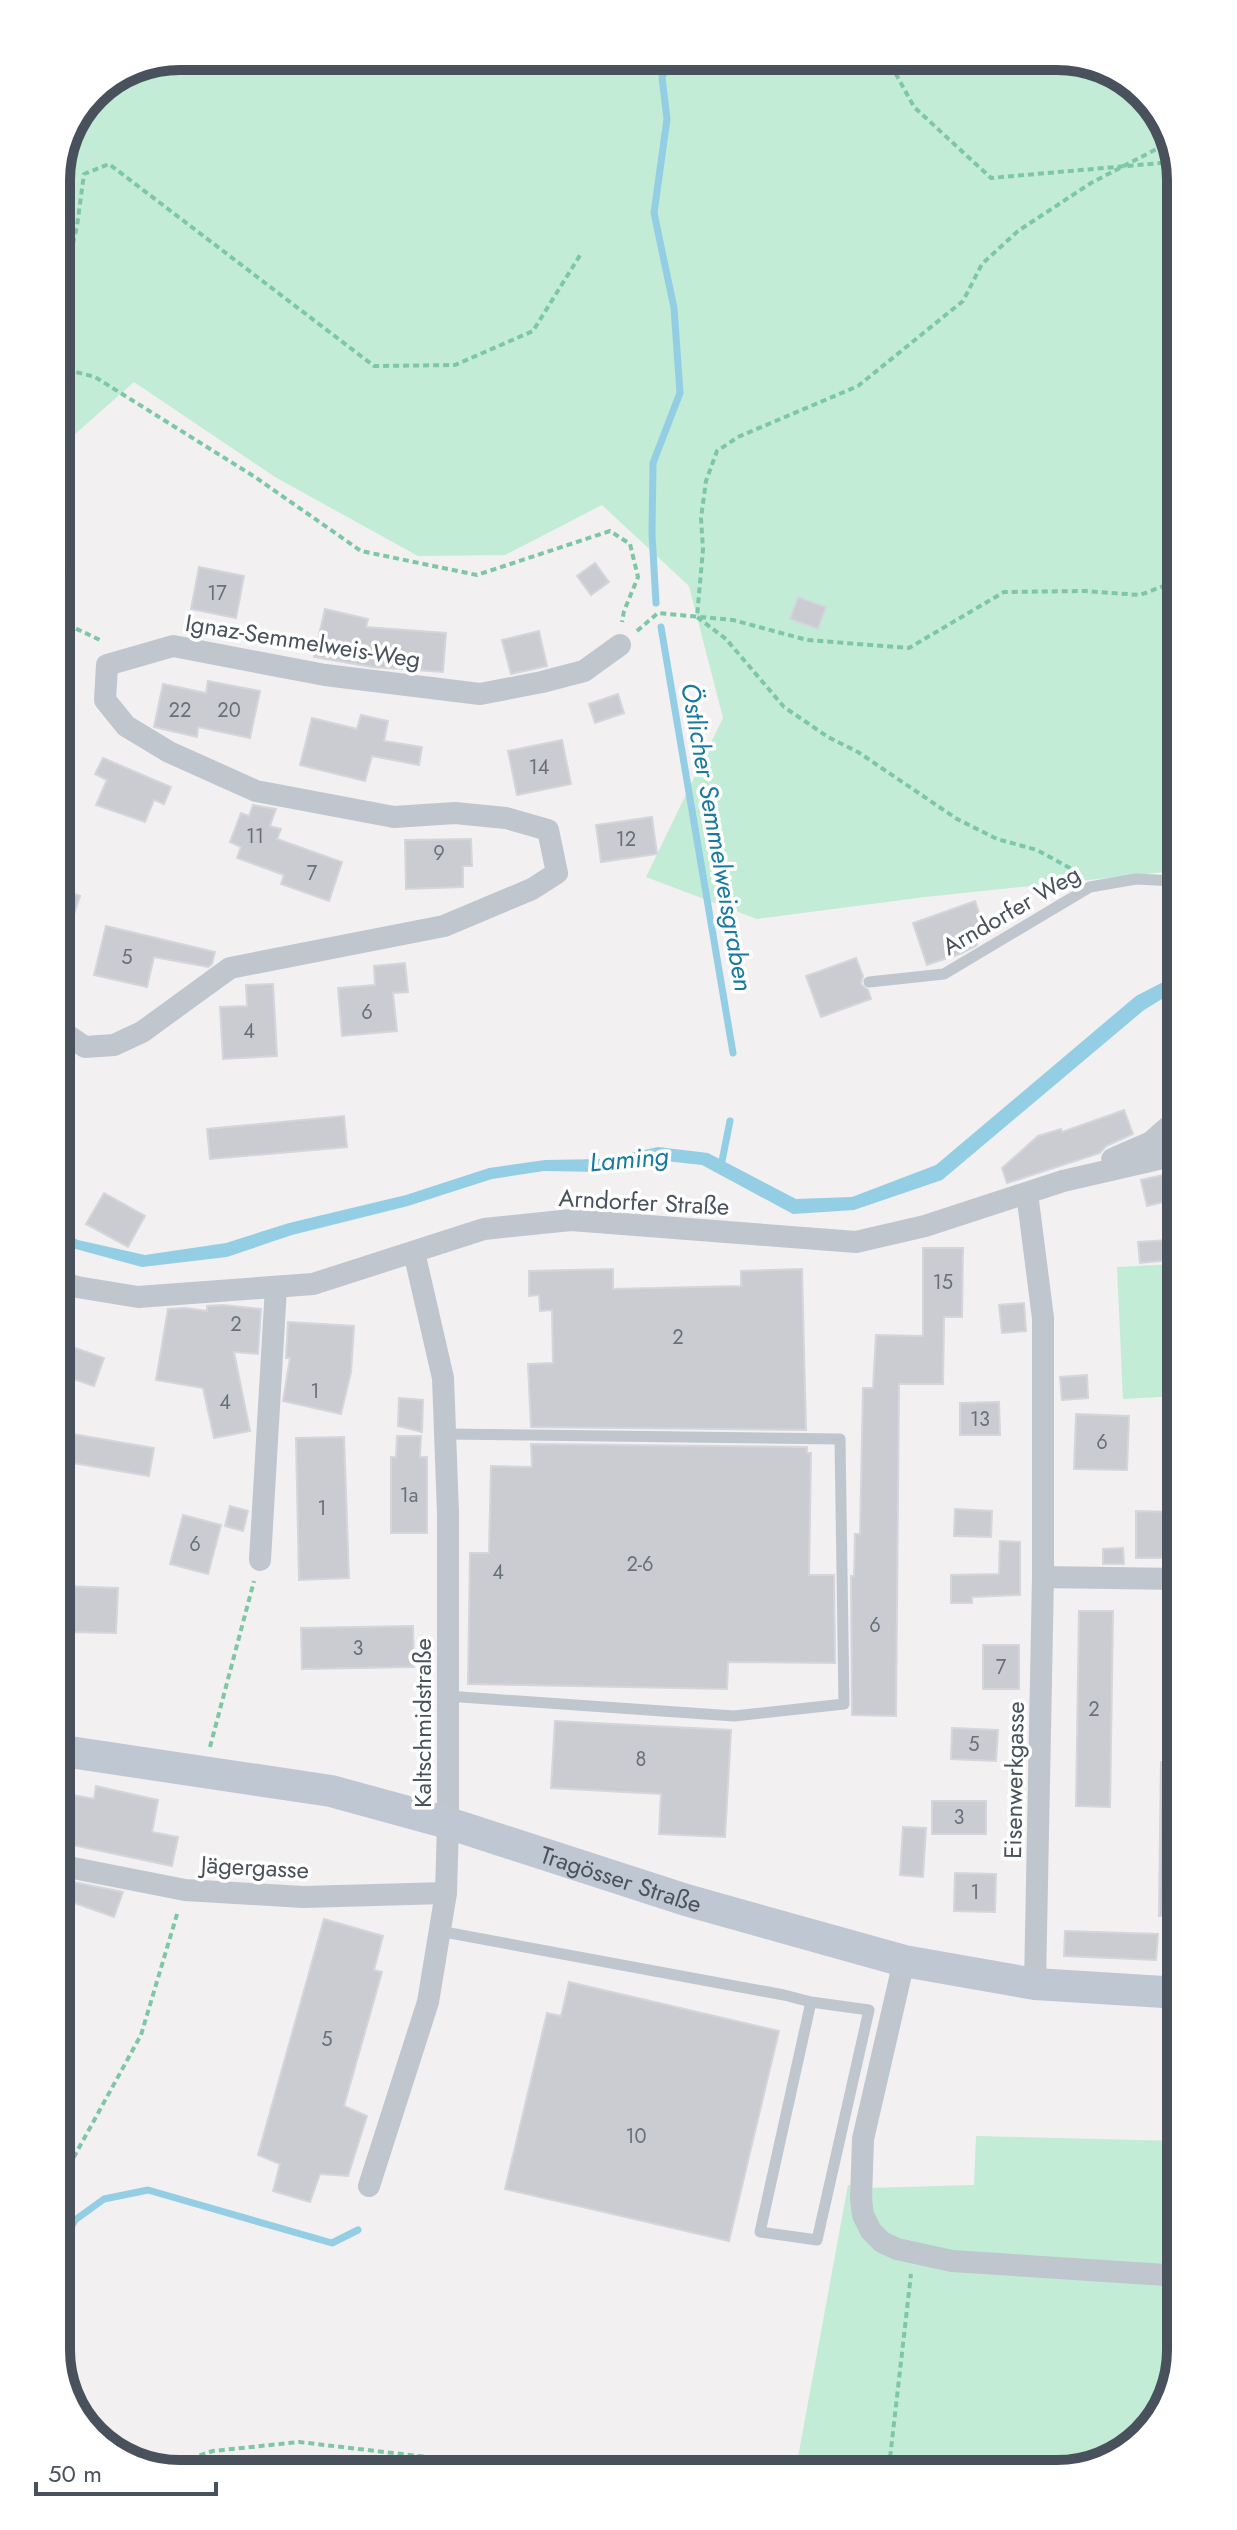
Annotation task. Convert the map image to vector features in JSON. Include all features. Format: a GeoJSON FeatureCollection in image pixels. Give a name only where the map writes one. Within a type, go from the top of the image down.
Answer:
{"type":"FeatureCollection","features":[{"type":"Feature","properties":{"kind":"main road","name":"Tragösser Straße"},"geometry":{"type":"LineString","coordinates":[[70,1752],[331,1791],[448,1823],[686,1900],[904,1961],[1035,1984],[1167,1992]]}},
{"type":"Feature","properties":{"kind":"street","name":"Ignaz-Semmelweis-Weg"},"geometry":{"type":"LineString","coordinates":[[70,1037],[85,1047],[114,1045],[142,1032],[230,968],[444,926],[532,889],[557,873],[548,830],[506,818],[455,813],[394,817],[256,791],[169,752],[126,726],[105,700],[107,665],[173,646],[325,675],[480,694],[584,671],[620,645]]}},
{"type":"Feature","properties":{"kind":"street"},"geometry":{"type":"LineString","coordinates":[[1063,1181],[1151,1142],[1167,1128]]}},
{"type":"Feature","properties":{"kind":"street","name":"Arndorfer Straße"},"geometry":{"type":"LineString","coordinates":[[70,1285],[138,1297],[313,1284],[484,1229],[571,1220],[856,1242],[925,1226],[1063,1181],[1167,1157]]}},
{"type":"Feature","properties":{"kind":"street","name":"Eisenwerkgasse"},"geometry":{"type":"LineString","coordinates":[[1027,1193],[1043,1318],[1043,1577],[1035,1984]]}},
{"type":"Feature","properties":{"kind":"street","name":"Kaltschmidstraße"},"geometry":{"type":"LineString","coordinates":[[369,2186],[428,2002],[446,1893],[448,1513],[443,1378],[414,1252]]}},
{"type":"Feature","properties":{"kind":"street"},"geometry":{"type":"LineString","coordinates":[[260,1560],[276,1287]]}},
{"type":"Feature","properties":{"kind":"street"},"geometry":{"type":"LineString","coordinates":[[1043,1577],[1167,1579]]}},
{"type":"Feature","properties":{"kind":"street","name":"Jägergasse"},"geometry":{"type":"LineString","coordinates":[[70,1867],[185,1890],[303,1897],[446,1893]]}},
{"type":"Feature","properties":{"kind":"street"},"geometry":{"type":"LineString","coordinates":[[904,1961],[863,2139],[861,2199],[863,2215],[871,2231],[882,2242],[952,2261],[1167,2275]]}},
{"type":"Feature","properties":{"kind":"lane","name":"Arndorfer Weg"},"geometry":{"type":"LineString","coordinates":[[869,982],[944,974],[1090,887],[1136,879],[1167,881]]}},
{"type":"Feature","properties":{"kind":"lane"},"geometry":{"type":"LineString","coordinates":[[444,1434],[840,1439],[844,1704],[734,1716],[447,1696]]}},
{"type":"Feature","properties":{"kind":"lane"},"geometry":{"type":"LineString","coordinates":[[439,1931],[811,2002],[869,2010],[817,2240],[760,2232],[811,2002]]}},
{"type":"Feature","properties":{"kind":"path"},"geometry":{"type":"LineString","coordinates":[[894,70],[914,107],[991,178],[1165,163]]}},
{"type":"Feature","properties":{"kind":"path"},"geometry":{"type":"LineString","coordinates":[[697,617],[703,549],[701,518],[706,481],[717,451],[738,437],[858,386],[963,301],[982,264],[1018,231],[1091,183],[1162,147]]}},
{"type":"Feature","properties":{"kind":"path"},"geometry":{"type":"LineString","coordinates":[[70,256],[84,174],[109,164],[374,366],[455,365],[533,331],[582,252]]}},
{"type":"Feature","properties":{"kind":"path"},"geometry":{"type":"LineString","coordinates":[[70,370],[95,377],[255,477],[361,551],[477,575],[610,531],[630,544],[638,577],[624,611],[620,645]]}},
{"type":"Feature","properties":{"kind":"path"},"geometry":{"type":"LineString","coordinates":[[620,645],[658,613],[733,620],[807,640],[909,648],[1004,592],[1085,591],[1140,595],[1167,585]]}},
{"type":"Feature","properties":{"kind":"path"},"geometry":{"type":"LineString","coordinates":[[697,617],[726,639],[784,707],[828,737],[858,752],[957,819],[997,839],[1037,850],[1083,875],[1090,887]]}},
{"type":"Feature","properties":{"kind":"path"},"geometry":{"type":"LineString","coordinates":[[70,626],[133,658]]}},
{"type":"Feature","properties":{"kind":"path"},"geometry":{"type":"LineString","coordinates":[[203,1773],[260,1560]]}},
{"type":"Feature","properties":{"kind":"path"},"geometry":{"type":"LineString","coordinates":[[70,2164],[141,2035],[185,1890]]}},
{"type":"Feature","properties":{"kind":"path"},"geometry":{"type":"LineString","coordinates":[[890,2460],[913,2252]]}},
{"type":"Feature","properties":{"kind":"path"},"geometry":{"type":"LineString","coordinates":[[185,2460],[213,2451],[299,2442],[453,2460]]}},
{"type":"Feature","properties":{"kind":"green space"},"geometry":{"type":"Polygon","coordinates":[[[180,70],[1064,70],[1106,81],[1135,102],[1152,125],[1165,158],[1167,180],[1167,872],[925,897],[757,919],[646,877],[723,718],[689,586],[602,505],[505,555],[418,556],[275,477],[134,382],[70,439],[70,173],[74,151],[81,131],[107,97],[138,78],[180,70]]]}},
{"type":"Feature","properties":{"kind":"green space"},"geometry":{"type":"Polygon","coordinates":[[[1167,1264],[1167,1397],[1123,1399],[1117,1267],[1167,1264]]]}},
{"type":"Feature","properties":{"kind":"green space"},"geometry":{"type":"Polygon","coordinates":[[[976,2136],[1167,2141],[1167,2350],[1163,2379],[1149,2411],[1124,2437],[1099,2452],[1079,2458],[797,2460],[848,2185],[867,2188],[974,2185],[976,2136]]]}},
{"type":"Feature","properties":{"kind":"water","name":"Laming"},"geometry":{"type":"Polygon","coordinates":[[[1167,980],[1167,996],[1144,1010],[942,1180],[854,1210],[793,1214],[702,1165],[656,1160],[602,1172],[544,1171],[492,1179],[408,1206],[292,1235],[227,1257],[142,1267],[70,1247],[70,1236],[145,1255],[226,1243],[289,1223],[406,1195],[489,1168],[545,1160],[603,1159],[658,1147],[708,1153],[796,1199],[852,1197],[936,1165],[1136,996],[1167,980]]]}},
{"type":"Feature","properties":{"kind":"building"},"geometry":{"type":"Polygon","coordinates":[[[595,563],[609,582],[591,595],[577,576],[595,563]]]}},
{"type":"Feature","properties":{"kind":"building"},"geometry":{"type":"Polygon","coordinates":[[[199,567],[244,576],[236,618],[191,609],[199,567]]]}},
{"type":"Feature","properties":{"kind":"building"},"geometry":{"type":"Polygon","coordinates":[[[798,597],[826,607],[818,629],[790,619],[798,597]]]}},
{"type":"Feature","properties":{"kind":"building"},"geometry":{"type":"Polygon","coordinates":[[[325,609],[368,619],[366,627],[446,633],[443,672],[372,667],[314,657],[325,609]]]}},
{"type":"Feature","properties":{"kind":"building"},"geometry":{"type":"Polygon","coordinates":[[[539,631],[547,666],[511,674],[502,640],[539,631]]]}},
{"type":"Feature","properties":{"kind":"building"},"geometry":{"type":"Polygon","coordinates":[[[208,681],[260,691],[250,738],[198,727],[197,737],[154,727],[163,684],[206,693],[208,681]]]}},
{"type":"Feature","properties":{"kind":"building"},"geometry":{"type":"Polygon","coordinates":[[[618,694],[624,713],[595,723],[589,704],[618,694]]]}},
{"type":"Feature","properties":{"kind":"building"},"geometry":{"type":"Polygon","coordinates":[[[361,715],[388,721],[384,741],[422,747],[419,765],[372,756],[365,781],[300,765],[312,718],[357,729],[361,715]]]}},
{"type":"Feature","properties":{"kind":"building"},"geometry":{"type":"Polygon","coordinates":[[[562,740],[571,784],[517,795],[508,751],[562,740]]]}},
{"type":"Feature","properties":{"kind":"building"},"geometry":{"type":"Polygon","coordinates":[[[103,758],[171,787],[164,804],[154,800],[145,822],[96,805],[107,780],[95,774],[103,758]]]}},
{"type":"Feature","properties":{"kind":"building"},"geometry":{"type":"Polygon","coordinates":[[[253,805],[276,809],[270,826],[281,829],[277,839],[342,862],[329,901],[281,884],[284,875],[237,858],[241,847],[230,842],[241,813],[249,816],[253,805]]]}},
{"type":"Feature","properties":{"kind":"building"},"geometry":{"type":"Polygon","coordinates":[[[652,817],[657,854],[601,862],[596,825],[652,817]]]}},
{"type":"Feature","properties":{"kind":"building"},"geometry":{"type":"Polygon","coordinates":[[[471,839],[472,866],[463,866],[463,887],[406,889],[405,840],[471,839]]]}},
{"type":"Feature","properties":{"kind":"building"},"geometry":{"type":"Polygon","coordinates":[[[70,893],[80,896],[70,926],[70,893]]]}},
{"type":"Feature","properties":{"kind":"building"},"geometry":{"type":"Polygon","coordinates":[[[975,901],[986,933],[974,937],[977,945],[927,965],[913,923],[975,901]]]}},
{"type":"Feature","properties":{"kind":"building"},"geometry":{"type":"Polygon","coordinates":[[[106,926],[215,952],[212,964],[208,967],[154,957],[147,987],[94,975],[106,926]]]}},
{"type":"Feature","properties":{"kind":"building"},"geometry":{"type":"Polygon","coordinates":[[[856,958],[863,976],[861,984],[868,990],[871,999],[821,1017],[806,976],[856,958]]]}},
{"type":"Feature","properties":{"kind":"building"},"geometry":{"type":"Polygon","coordinates":[[[405,963],[408,992],[393,993],[397,1031],[342,1036],[338,988],[375,985],[374,966],[405,963]]]}},
{"type":"Feature","properties":{"kind":"building"},"geometry":{"type":"Polygon","coordinates":[[[273,984],[277,1056],[223,1059],[220,1007],[247,1006],[246,985],[273,984]]]}},
{"type":"Feature","properties":{"kind":"building"},"geometry":{"type":"Polygon","coordinates":[[[1124,1110],[1133,1134],[1106,1146],[1100,1153],[1007,1183],[1002,1168],[1038,1136],[1061,1129],[1062,1132],[1124,1110]]]}},
{"type":"Feature","properties":{"kind":"building"},"geometry":{"type":"Polygon","coordinates":[[[344,1116],[347,1147],[210,1159],[207,1129],[344,1116]]]}},
{"type":"Feature","properties":{"kind":"building"},"geometry":{"type":"Polygon","coordinates":[[[1167,1174],[1167,1201],[1147,1206],[1141,1180],[1167,1174]]]}},
{"type":"Feature","properties":{"kind":"building"},"geometry":{"type":"Polygon","coordinates":[[[104,1193],[145,1216],[128,1247],[86,1224],[104,1193]]]}},
{"type":"Feature","properties":{"kind":"building"},"geometry":{"type":"Polygon","coordinates":[[[1167,1240],[1167,1260],[1140,1263],[1138,1242],[1167,1240]]]}},
{"type":"Feature","properties":{"kind":"building"},"geometry":{"type":"Polygon","coordinates":[[[923,1248],[963,1248],[962,1317],[944,1317],[943,1384],[899,1384],[896,1716],[852,1715],[851,1576],[854,1576],[855,1534],[860,1534],[863,1388],[873,1388],[876,1335],[923,1336],[923,1248]]]}},
{"type":"Feature","properties":{"kind":"building"},"geometry":{"type":"Polygon","coordinates":[[[613,1269],[613,1289],[741,1286],[741,1271],[802,1269],[806,1430],[531,1427],[528,1364],[553,1363],[552,1310],[540,1311],[539,1295],[529,1296],[529,1271],[613,1269]]]}},
{"type":"Feature","properties":{"kind":"building"},"geometry":{"type":"Polygon","coordinates":[[[1024,1303],[1026,1331],[1002,1333],[999,1305],[1024,1303]]]}},
{"type":"Feature","properties":{"kind":"building"},"geometry":{"type":"Polygon","coordinates":[[[207,1306],[261,1309],[258,1354],[234,1352],[250,1431],[214,1438],[203,1388],[156,1380],[168,1309],[207,1311],[207,1306]]]}},
{"type":"Feature","properties":{"kind":"building"},"geometry":{"type":"Polygon","coordinates":[[[288,1322],[354,1326],[351,1372],[341,1414],[283,1401],[290,1358],[286,1358],[288,1322]]]}},
{"type":"Feature","properties":{"kind":"building"},"geometry":{"type":"Polygon","coordinates":[[[70,1346],[104,1358],[94,1386],[70,1378],[70,1346]]]}},
{"type":"Feature","properties":{"kind":"building"},"geometry":{"type":"Polygon","coordinates":[[[1087,1375],[1088,1398],[1062,1400],[1060,1377],[1087,1375]]]}},
{"type":"Feature","properties":{"kind":"building"},"geometry":{"type":"Polygon","coordinates":[[[399,1398],[423,1400],[422,1432],[398,1426],[399,1398]]]}},
{"type":"Feature","properties":{"kind":"building"},"geometry":{"type":"Polygon","coordinates":[[[999,1402],[1000,1435],[960,1435],[960,1403],[999,1402]]]}},
{"type":"Feature","properties":{"kind":"building"},"geometry":{"type":"Polygon","coordinates":[[[1076,1414],[1129,1416],[1127,1470],[1074,1469],[1076,1414]]]}},
{"type":"Feature","properties":{"kind":"building"},"geometry":{"type":"Polygon","coordinates":[[[70,1434],[154,1448],[149,1476],[70,1463],[70,1434]]]}},
{"type":"Feature","properties":{"kind":"building"},"geometry":{"type":"Polygon","coordinates":[[[397,1436],[421,1436],[420,1457],[427,1457],[427,1533],[391,1533],[391,1457],[396,1457],[397,1436]]]}},
{"type":"Feature","properties":{"kind":"building"},"geometry":{"type":"Polygon","coordinates":[[[344,1437],[349,1578],[299,1580],[296,1438],[344,1437]]]}},
{"type":"Feature","properties":{"kind":"building"},"geometry":{"type":"Polygon","coordinates":[[[531,1444],[807,1447],[807,1453],[811,1453],[809,1575],[834,1575],[835,1663],[728,1662],[727,1689],[468,1684],[470,1553],[489,1553],[491,1466],[532,1467],[531,1444]]]}},
{"type":"Feature","properties":{"kind":"building"},"geometry":{"type":"Polygon","coordinates":[[[230,1506],[248,1511],[243,1531],[225,1526],[230,1506]]]}},
{"type":"Feature","properties":{"kind":"building"},"geometry":{"type":"Polygon","coordinates":[[[955,1509],[992,1511],[991,1537],[954,1536],[955,1509]]]}},
{"type":"Feature","properties":{"kind":"building"},"geometry":{"type":"Polygon","coordinates":[[[1136,1511],[1167,1512],[1167,1558],[1136,1558],[1136,1511]]]}},
{"type":"Feature","properties":{"kind":"building"},"geometry":{"type":"Polygon","coordinates":[[[183,1515],[221,1525],[208,1574],[170,1564],[183,1515]]]}},
{"type":"Feature","properties":{"kind":"building"},"geometry":{"type":"Polygon","coordinates":[[[1000,1541],[1020,1542],[1020,1595],[972,1597],[972,1603],[951,1603],[951,1575],[999,1574],[1000,1541]]]}},
{"type":"Feature","properties":{"kind":"building"},"geometry":{"type":"Polygon","coordinates":[[[1123,1548],[1124,1564],[1103,1564],[1103,1549],[1123,1548]]]}},
{"type":"Feature","properties":{"kind":"building"},"geometry":{"type":"Polygon","coordinates":[[[70,1586],[118,1588],[116,1633],[70,1632],[70,1586]]]}},
{"type":"Feature","properties":{"kind":"building"},"geometry":{"type":"Polygon","coordinates":[[[1079,1611],[1113,1611],[1110,1807],[1076,1806],[1079,1611]]]}},
{"type":"Feature","properties":{"kind":"building"},"geometry":{"type":"Polygon","coordinates":[[[413,1626],[414,1667],[302,1669],[301,1628],[413,1626]]]}},
{"type":"Feature","properties":{"kind":"building"},"geometry":{"type":"Polygon","coordinates":[[[983,1645],[1019,1645],[1019,1689],[983,1689],[983,1645]]]}},
{"type":"Feature","properties":{"kind":"building"},"geometry":{"type":"Polygon","coordinates":[[[555,1721],[731,1730],[725,1837],[659,1834],[661,1794],[551,1788],[555,1721]]]}},
{"type":"Feature","properties":{"kind":"building"},"geometry":{"type":"Polygon","coordinates":[[[952,1728],[998,1730],[996,1761],[951,1759],[952,1728]]]}},
{"type":"Feature","properties":{"kind":"building"},"geometry":{"type":"Polygon","coordinates":[[[1161,1762],[1167,1762],[1167,1916],[1159,1916],[1161,1762]]]}},
{"type":"Feature","properties":{"kind":"building"},"geometry":{"type":"Polygon","coordinates":[[[96,1786],[158,1800],[152,1832],[178,1837],[172,1866],[70,1844],[70,1794],[94,1799],[96,1786]]]}},
{"type":"Feature","properties":{"kind":"building"},"geometry":{"type":"Polygon","coordinates":[[[932,1801],[986,1801],[986,1834],[932,1834],[932,1801]]]}},
{"type":"Feature","properties":{"kind":"building"},"geometry":{"type":"Polygon","coordinates":[[[903,1827],[926,1828],[923,1877],[900,1875],[903,1827]]]}},
{"type":"Feature","properties":{"kind":"building"},"geometry":{"type":"Polygon","coordinates":[[[955,1873],[996,1874],[995,1912],[954,1911],[955,1873]]]}},
{"type":"Feature","properties":{"kind":"building"},"geometry":{"type":"Polygon","coordinates":[[[70,1881],[123,1892],[114,1917],[70,1901],[70,1881]]]}},
{"type":"Feature","properties":{"kind":"building"},"geometry":{"type":"Polygon","coordinates":[[[324,1919],[383,1936],[374,1970],[382,1972],[344,2106],[367,2116],[348,2176],[320,2174],[310,2202],[273,2191],[280,2164],[258,2155],[324,1919]]]}},
{"type":"Feature","properties":{"kind":"building"},"geometry":{"type":"Polygon","coordinates":[[[1065,1931],[1158,1934],[1156,1960],[1064,1956],[1065,1931]]]}},
{"type":"Feature","properties":{"kind":"building"},"geometry":{"type":"Polygon","coordinates":[[[569,1982],[779,2031],[729,2241],[505,2189],[547,2013],[561,2016],[569,1982]]]}},
{"type":"Feature","properties":{"kind":"waterway","name":"Östlicher Semmelweisgraben"},"geometry":{"type":"LineString","coordinates":[[656,603],[652,534],[653,463],[680,393],[674,308],[654,213],[667,119],[662,77],[666,70]]}},
{"type":"Feature","properties":{"kind":"waterway","name":"Östlicher Semmelweisgraben"},"geometry":{"type":"LineString","coordinates":[[661,627],[733,1053]]}},
{"type":"Feature","properties":{"kind":"waterway","name":"Östlicher Semmelweisgraben"},"geometry":{"type":"LineString","coordinates":[[721,1166],[730,1121]]}},
{"type":"Feature","properties":{"kind":"waterway"},"geometry":{"type":"LineString","coordinates":[[70,2229],[75,2220],[104,2199],[148,2190],[332,2243],[358,2230]]}}]}
